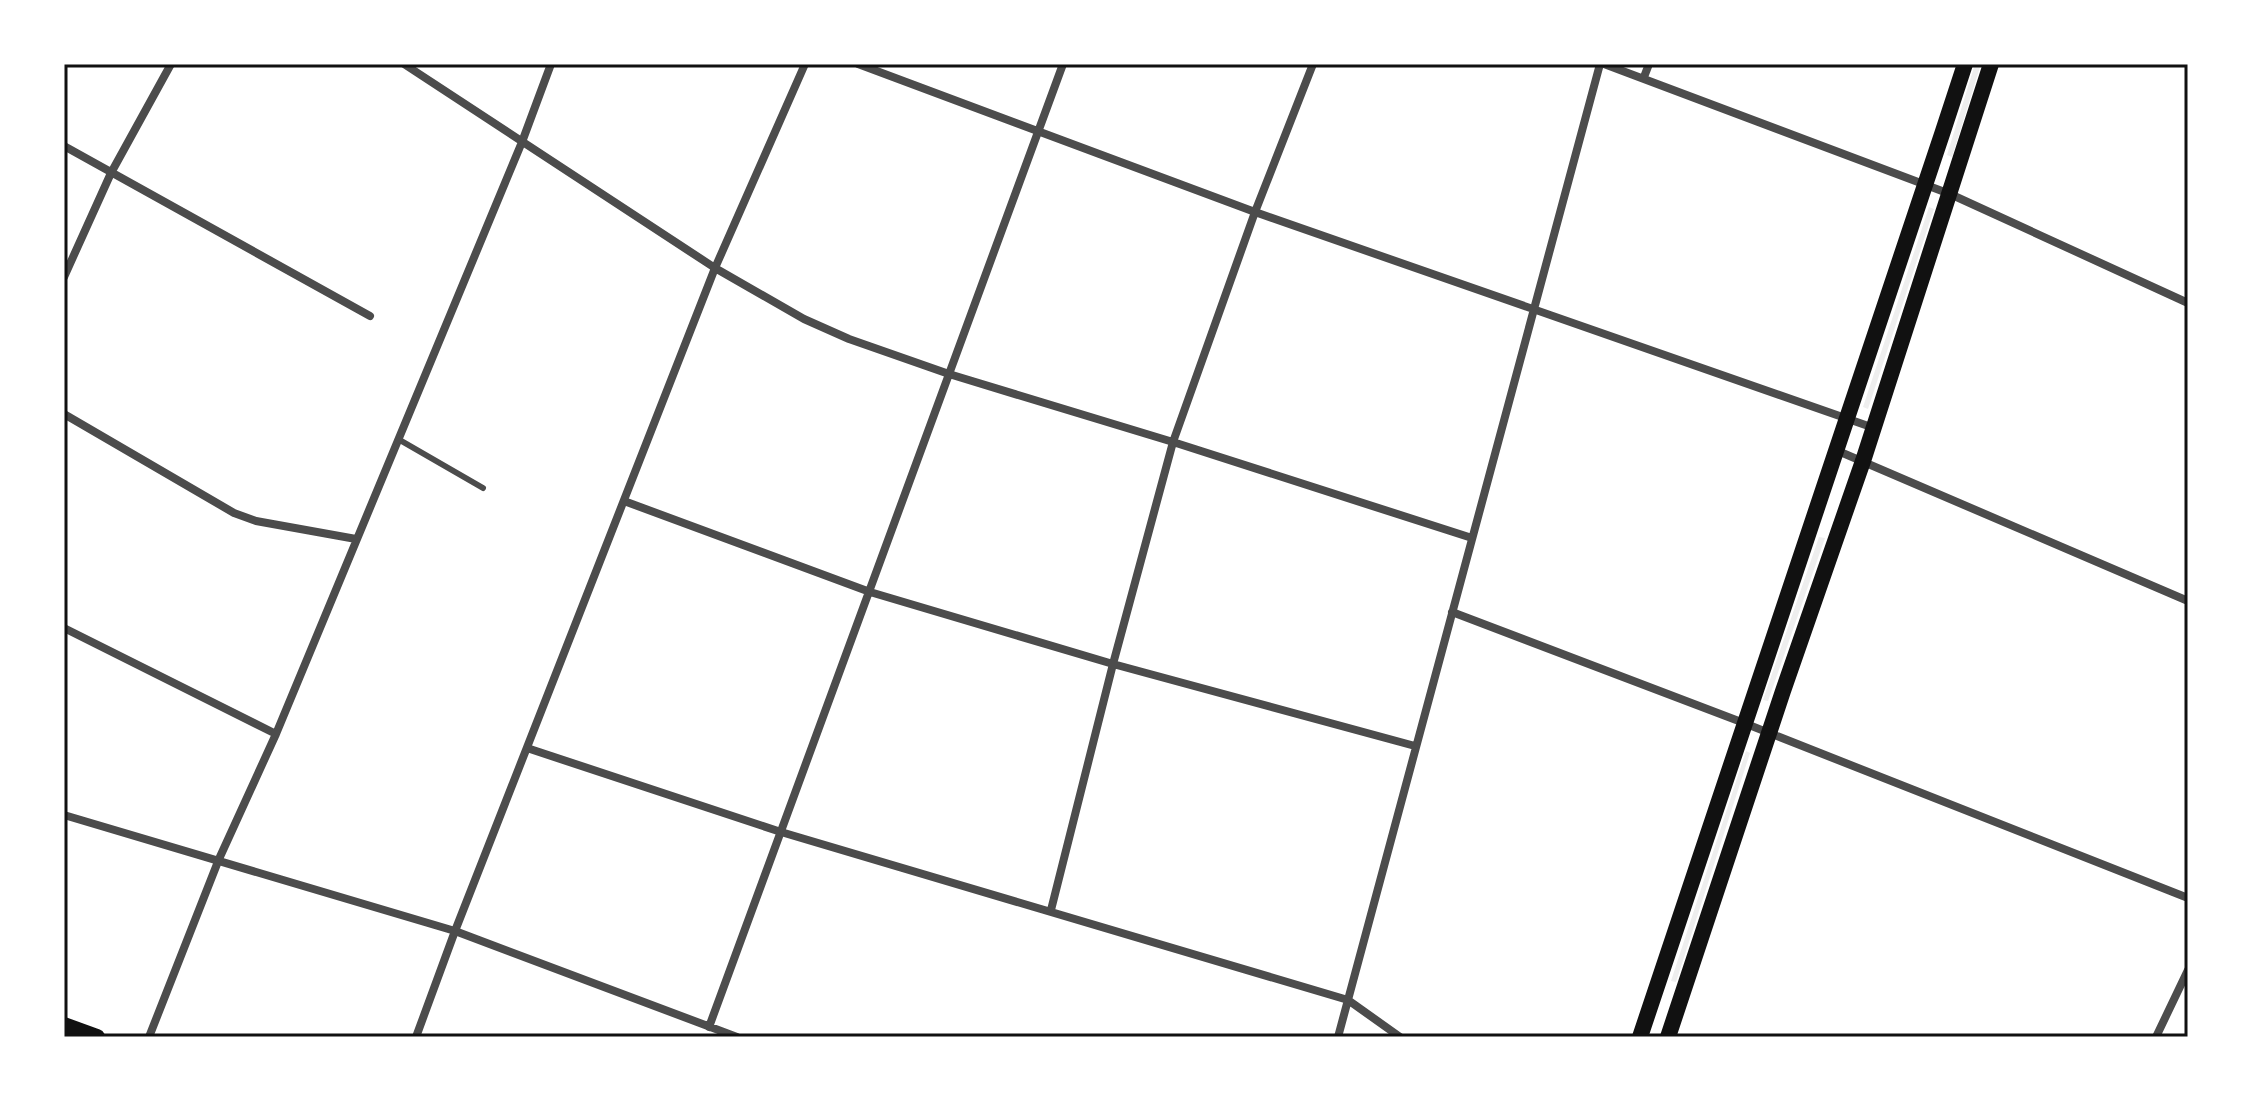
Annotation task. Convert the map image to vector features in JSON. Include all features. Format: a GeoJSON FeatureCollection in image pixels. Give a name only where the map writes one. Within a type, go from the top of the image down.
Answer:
{"type":"FeatureCollection","features":[{"type":"Feature","properties":{"kind":"main road"},"geometry":{"type":"LineString","coordinates":[[1640,1037],[1965,64]]}},
{"type":"Feature","properties":{"kind":"main road"},"geometry":{"type":"LineString","coordinates":[[1647,1016],[1670,1031],[1874,428],[1991,64]]}},
{"type":"Feature","properties":{"kind":"main road"},"geometry":{"type":"LineString","coordinates":[[1814,521],[1839,530]]}},
{"type":"Feature","properties":{"kind":"main road"},"geometry":{"type":"LineString","coordinates":[[64,1025],[97,1037]]}},
{"type":"Feature","properties":{"kind":"street"},"geometry":{"type":"LineString","coordinates":[[64,277],[111,173],[171,64]]}},
{"type":"Feature","properties":{"kind":"street"},"geometry":{"type":"LineString","coordinates":[[404,64],[715,268],[804,319],[849,339],[949,374],[1472,538]]}},
{"type":"Feature","properties":{"kind":"street"},"geometry":{"type":"LineString","coordinates":[[149,1037],[219,859],[276,734],[522,142],[551,64]]}},
{"type":"Feature","properties":{"kind":"street"},"geometry":{"type":"LineString","coordinates":[[416,1037],[715,268],[805,64]]}},
{"type":"Feature","properties":{"kind":"street"},"geometry":{"type":"LineString","coordinates":[[858,64],[1255,212],[1874,428]]}},
{"type":"Feature","properties":{"kind":"street"},"geometry":{"type":"LineString","coordinates":[[709,1027],[1063,64]]}},
{"type":"Feature","properties":{"kind":"street"},"geometry":{"type":"LineString","coordinates":[[1051,910],[1173,442],[1255,212],[1313,64]]}},
{"type":"Feature","properties":{"kind":"street"},"geometry":{"type":"LineString","coordinates":[[1338,1037],[1602,64],[1644,77],[1950,194],[2188,303]]}},
{"type":"Feature","properties":{"kind":"street"},"geometry":{"type":"LineString","coordinates":[[1644,77],[1649,64]]}},
{"type":"Feature","properties":{"kind":"street"},"geometry":{"type":"LineString","coordinates":[[64,146],[370,316]]}},
{"type":"Feature","properties":{"kind":"street"},"geometry":{"type":"LineString","coordinates":[[64,414],[234,513],[256,521],[356,539]]}},
{"type":"Feature","properties":{"kind":"street"},"geometry":{"type":"LineString","coordinates":[[1838,451],[2188,601]]}},
{"type":"Feature","properties":{"kind":"street"},"geometry":{"type":"LineString","coordinates":[[624,501],[870,592],[1113,664],[1415,746]]}},
{"type":"Feature","properties":{"kind":"street"},"geometry":{"type":"LineString","coordinates":[[1452,612],[2188,898]]}},
{"type":"Feature","properties":{"kind":"street"},"geometry":{"type":"LineString","coordinates":[[64,628],[276,734]]}},
{"type":"Feature","properties":{"kind":"street"},"geometry":{"type":"LineString","coordinates":[[527,748],[781,832],[1348,1000],[1400,1037]]}},
{"type":"Feature","properties":{"kind":"street"},"geometry":{"type":"LineString","coordinates":[[64,815],[455,931],[737,1037]]}},
{"type":"Feature","properties":{"kind":"street"},"geometry":{"type":"LineString","coordinates":[[2156,1037],[2188,970]]}},
{"type":"Feature","properties":{"kind":"lane"},"geometry":{"type":"LineString","coordinates":[[398,439],[483,488]]}},
{"type":"Feature","properties":{"kind":"shaded area"},"geometry":{"type":"Polygon","coordinates":[[[1975,64],[1981,64],[1952,157],[1947,155],[1975,64]]]}},
{"type":"Feature","properties":{"kind":"shaded area"},"geometry":{"type":"Polygon","coordinates":[[[1929,207],[1934,209],[1868,409],[1863,407],[1929,207]]]}},
{"type":"Feature","properties":{"kind":"shaded area"},"geometry":{"type":"Polygon","coordinates":[[[1819,537],[1825,538],[1768,701],[1763,700],[1819,537]]]}},
{"type":"Feature","properties":{"kind":"shaded area"},"geometry":{"type":"Polygon","coordinates":[[[1746,751],[1750,753],[1676,982],[1671,981],[1746,751]]]}}]}
